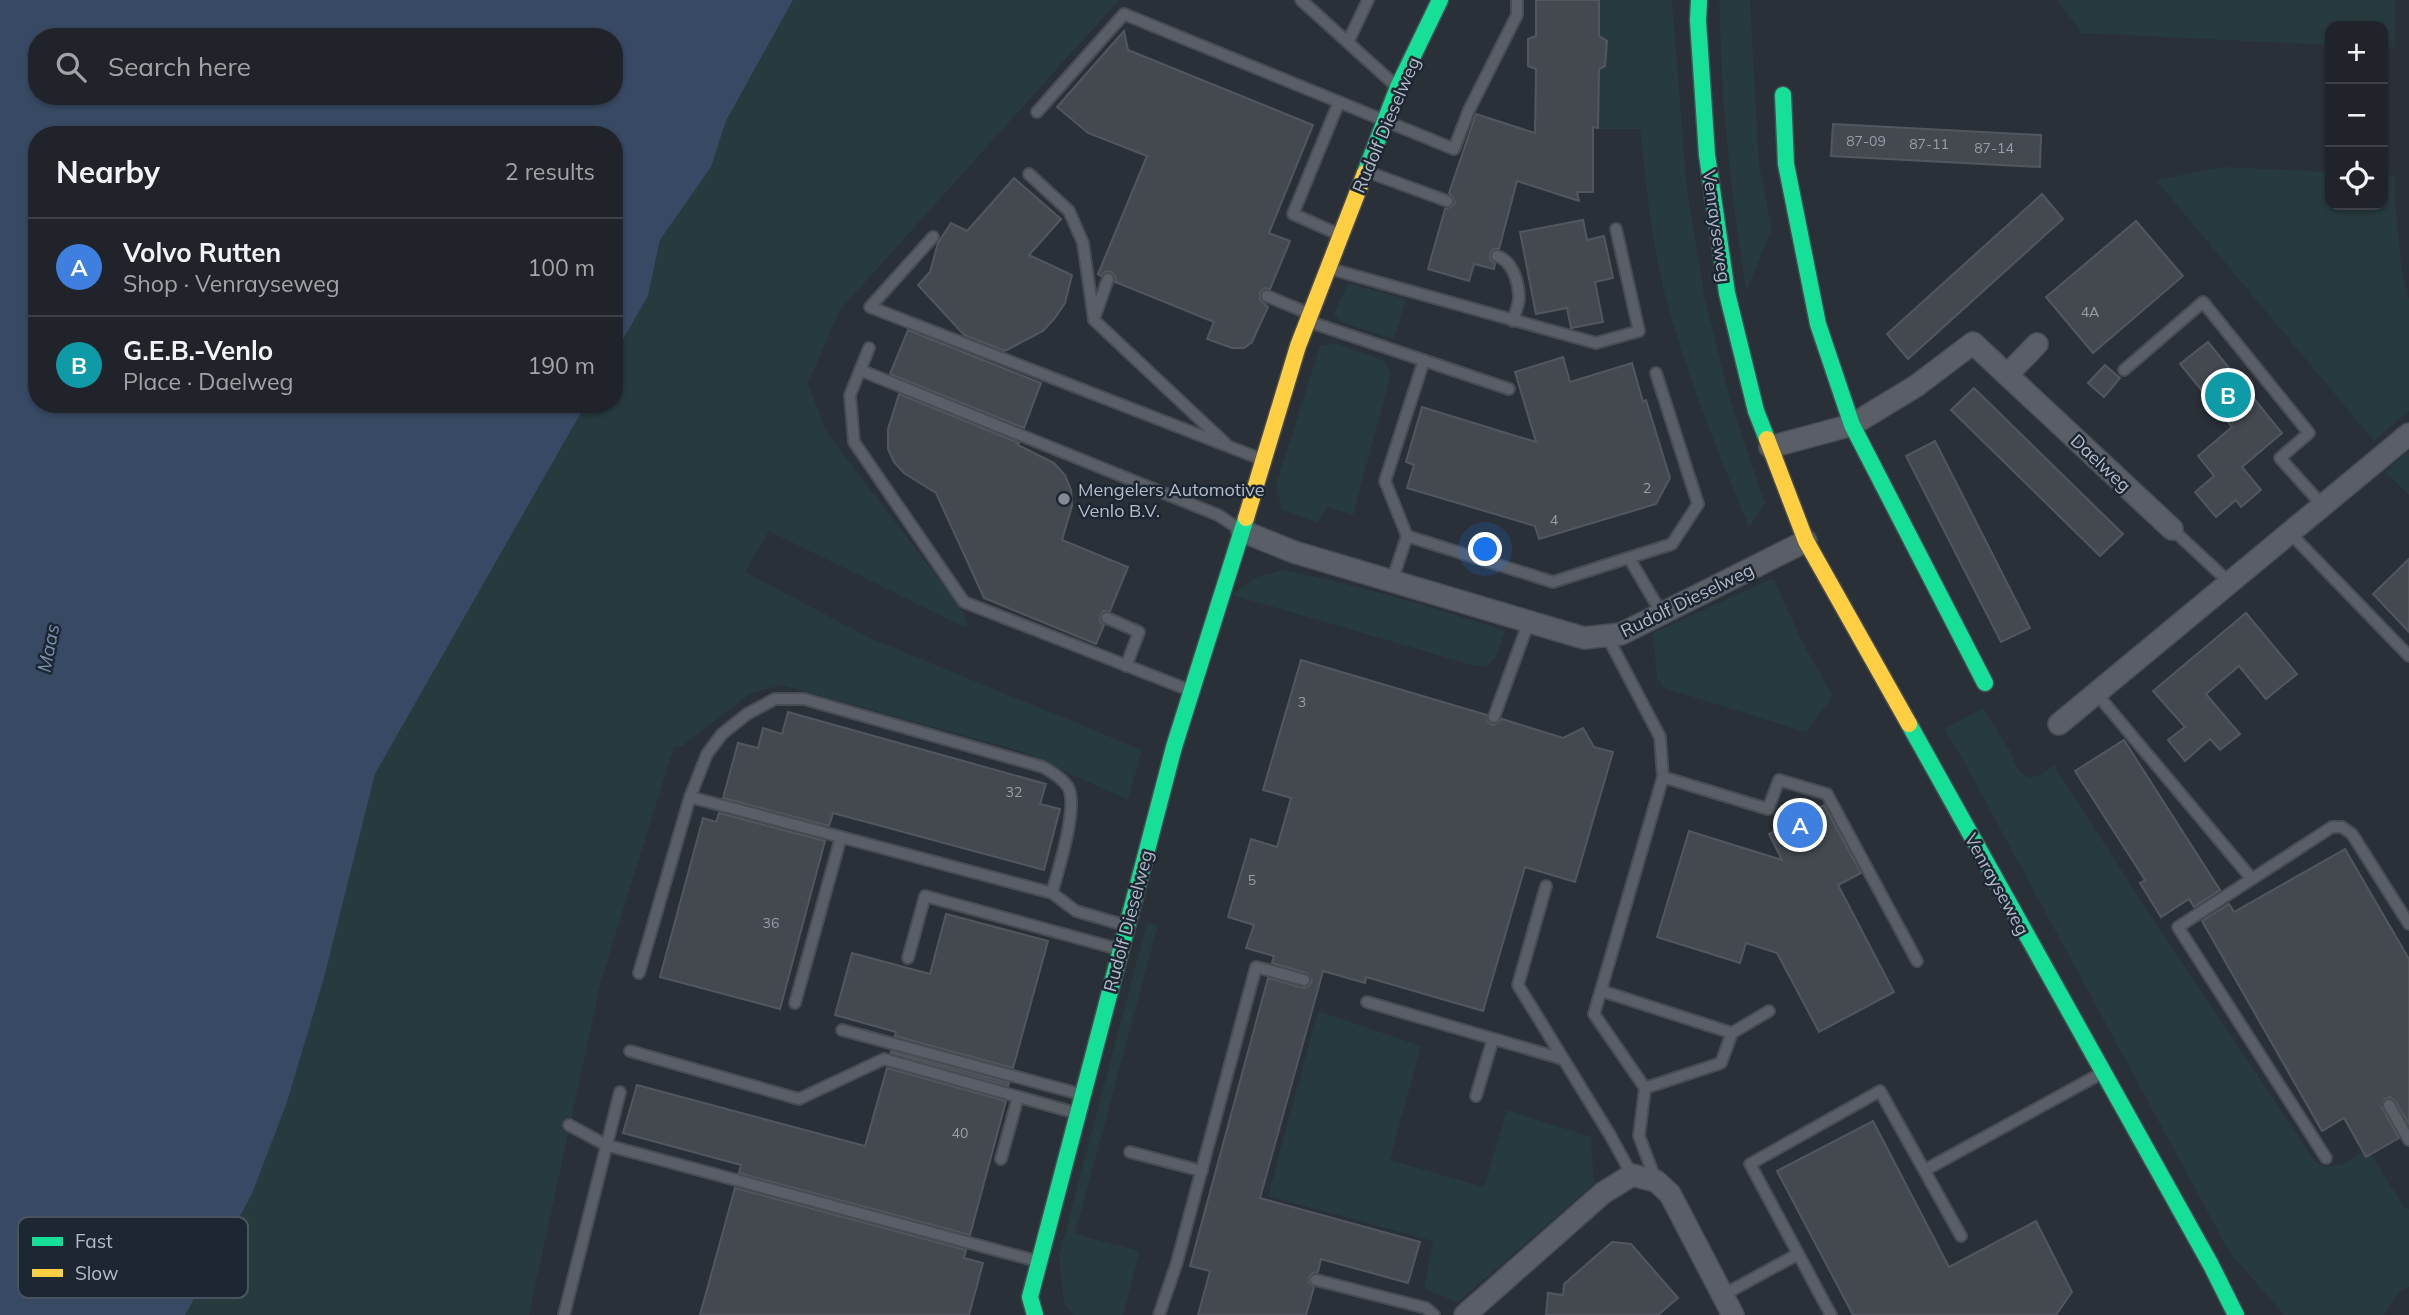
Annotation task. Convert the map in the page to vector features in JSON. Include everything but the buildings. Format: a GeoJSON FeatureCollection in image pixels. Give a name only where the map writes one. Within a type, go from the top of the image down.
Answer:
{"type":"FeatureCollection","features":[{"type":"Feature","properties":{"kind":"street","name":"Rudolf Dieselweg"},"geometry":{"type":"LineString","coordinates":[[1035,1315],[1030,1297],[1191,691],[1298,345],[1398,87],[1440,0]]}},
{"type":"Feature","properties":{"kind":"street","name":"Venrayseweg"},"geometry":{"type":"LineString","coordinates":[[1699,0],[1707,155],[1727,293],[1756,411],[1806,541],[2211,1265],[2236,1315]]}},
{"type":"Feature","properties":{"kind":"street"},"geometry":{"type":"LineString","coordinates":[[1783,95],[1786,164],[1818,324],[1852,425],[1986,683]]}},
{"type":"Feature","properties":{"kind":"street","name":"Daelweg"},"geometry":{"type":"LineString","coordinates":[[1852,425],[1916,386],[1973,343],[2172,529]]}},
{"type":"Feature","properties":{"kind":"street"},"geometry":{"type":"LineString","coordinates":[[2007,375],[2037,344]]}},
{"type":"Feature","properties":{"kind":"street"},"geometry":{"type":"LineString","coordinates":[[1770,447],[1852,425]]}},
{"type":"Feature","properties":{"kind":"street"},"geometry":{"type":"LineString","coordinates":[[2059,724],[2409,434]]}},
{"type":"Feature","properties":{"kind":"street","name":"Rudolf Dieselweg"},"geometry":{"type":"LineString","coordinates":[[1242,531],[1294,552],[1584,638],[1621,634],[1806,541]]}},
{"type":"Feature","properties":{"kind":"street"},"geometry":{"type":"LineString","coordinates":[[1465,1315],[1604,1193],[1632,1175],[1656,1181],[1670,1194],[1733,1315]]}},
{"type":"Feature","properties":{"kind":"lane"},"geometry":{"type":"LineString","coordinates":[[1301,0],[1398,87]]}},
{"type":"Feature","properties":{"kind":"lane"},"geometry":{"type":"LineString","coordinates":[[1348,42],[1368,0]]}},
{"type":"Feature","properties":{"kind":"lane"},"geometry":{"type":"LineString","coordinates":[[1037,112],[1124,14],[1454,149],[1469,110],[1517,15],[1517,0]]}},
{"type":"Feature","properties":{"kind":"lane"},"geometry":{"type":"LineString","coordinates":[[1339,102],[1293,215],[1341,235]]}},
{"type":"Feature","properties":{"kind":"lane"},"geometry":{"type":"LineString","coordinates":[[1366,171],[1447,201]]}},
{"type":"Feature","properties":{"kind":"lane"},"geometry":{"type":"LineString","coordinates":[[1029,174],[1069,211],[1083,243],[1094,320],[1229,447]]}},
{"type":"Feature","properties":{"kind":"lane"},"geometry":{"type":"LineString","coordinates":[[1328,268],[1596,344],[1639,331],[1616,229]]}},
{"type":"Feature","properties":{"kind":"lane"},"geometry":{"type":"LineString","coordinates":[[933,237],[870,307],[1264,460]]}},
{"type":"Feature","properties":{"kind":"lane"},"geometry":{"type":"LineString","coordinates":[[1497,256],[1505,258],[1512,265],[1519,298],[1513,321]]}},
{"type":"Feature","properties":{"kind":"lane"},"geometry":{"type":"LineString","coordinates":[[1094,320],[1108,279]]}},
{"type":"Feature","properties":{"kind":"lane"},"geometry":{"type":"LineString","coordinates":[[1267,296],[1309,318],[1510,389]]}},
{"type":"Feature","properties":{"kind":"lane"},"geometry":{"type":"LineString","coordinates":[[2123,370],[2203,302],[2309,433],[2280,458],[2323,506]]}},
{"type":"Feature","properties":{"kind":"lane"},"geometry":{"type":"LineString","coordinates":[[869,348],[850,396],[854,442],[964,602],[1191,691]]}},
{"type":"Feature","properties":{"kind":"lane"},"geometry":{"type":"LineString","coordinates":[[1392,581],[1407,536],[1385,481],[1424,360]]}},
{"type":"Feature","properties":{"kind":"lane"},"geometry":{"type":"LineString","coordinates":[[860,370],[1218,515],[1242,531]]}},
{"type":"Feature","properties":{"kind":"lane"},"geometry":{"type":"LineString","coordinates":[[1407,536],[1553,582],[1672,544],[1698,504],[1656,373]]}},
{"type":"Feature","properties":{"kind":"lane","name":"Daelweg"},"geometry":{"type":"LineString","coordinates":[[2172,529],[2230,583]]}},
{"type":"Feature","properties":{"kind":"lane"},"geometry":{"type":"LineString","coordinates":[[2290,533],[2409,656]]}},
{"type":"Feature","properties":{"kind":"lane"},"geometry":{"type":"LineString","coordinates":[[1629,558],[1662,614]]}},
{"type":"Feature","properties":{"kind":"lane"},"geometry":{"type":"LineString","coordinates":[[1107,618],[1139,632],[1126,666]]}},
{"type":"Feature","properties":{"kind":"lane"},"geometry":{"type":"LineString","coordinates":[[1494,717],[1529,621]]}},
{"type":"Feature","properties":{"kind":"lane"},"geometry":{"type":"LineString","coordinates":[[1607,636],[1660,737],[1662,777],[1594,1014],[1645,1088],[1639,1136],[1656,1181]]}},
{"type":"Feature","properties":{"kind":"lane"},"geometry":{"type":"LineString","coordinates":[[2096,693],[2252,879]]}},
{"type":"Feature","properties":{"kind":"lane"},"geometry":{"type":"LineString","coordinates":[[639,973],[691,797],[707,754],[722,734],[747,713],[775,699],[804,699],[1043,767],[1055,773],[1069,788],[1073,807],[1052,893]]}},
{"type":"Feature","properties":{"kind":"lane"},"geometry":{"type":"LineString","coordinates":[[1662,777],[1768,808],[1779,780],[1828,794],[1917,961]]}},
{"type":"Feature","properties":{"kind":"lane"},"geometry":{"type":"LineString","coordinates":[[691,797],[1052,893],[1076,911],[1127,925]]}},
{"type":"Feature","properties":{"kind":"lane"},"geometry":{"type":"LineString","coordinates":[[2326,1158],[2178,927],[2332,827],[2342,827],[2352,834],[2409,924]]}},
{"type":"Feature","properties":{"kind":"lane"},"geometry":{"type":"LineString","coordinates":[[795,1003],[841,837]]}},
{"type":"Feature","properties":{"kind":"lane"},"geometry":{"type":"LineString","coordinates":[[1546,886],[1518,985],[1632,1175]]}},
{"type":"Feature","properties":{"kind":"lane"},"geometry":{"type":"LineString","coordinates":[[908,958],[925,896],[1121,950]]}},
{"type":"Feature","properties":{"kind":"lane"},"geometry":{"type":"LineString","coordinates":[[1159,1315],[1177,1262],[1256,967],[1304,980]]}},
{"type":"Feature","properties":{"kind":"lane"},"geometry":{"type":"LineString","coordinates":[[1602,991],[1732,1033]]}},
{"type":"Feature","properties":{"kind":"lane"},"geometry":{"type":"LineString","coordinates":[[1367,1002],[1563,1059]]}},
{"type":"Feature","properties":{"kind":"lane"},"geometry":{"type":"LineString","coordinates":[[1645,1088],[1721,1063],[1732,1033],[1769,1012]]}},
{"type":"Feature","properties":{"kind":"lane"},"geometry":{"type":"LineString","coordinates":[[842,1030],[1083,1095]]}},
{"type":"Feature","properties":{"kind":"lane"},"geometry":{"type":"LineString","coordinates":[[1476,1096],[1493,1039]]}},
{"type":"Feature","properties":{"kind":"lane"},"geometry":{"type":"LineString","coordinates":[[630,1051],[799,1099],[884,1059],[1078,1114]]}},
{"type":"Feature","properties":{"kind":"lane"},"geometry":{"type":"LineString","coordinates":[[1925,1170],[2103,1073]]}},
{"type":"Feature","properties":{"kind":"lane"},"geometry":{"type":"LineString","coordinates":[[564,1315],[620,1091]]}},
{"type":"Feature","properties":{"kind":"lane"},"geometry":{"type":"LineString","coordinates":[[1831,1315],[1749,1164],[1880,1091],[1961,1236]]}},
{"type":"Feature","properties":{"kind":"lane"},"geometry":{"type":"LineString","coordinates":[[1001,1159],[1018,1097]]}},
{"type":"Feature","properties":{"kind":"lane"},"geometry":{"type":"LineString","coordinates":[[2389,1105],[2409,1140]]}},
{"type":"Feature","properties":{"kind":"lane"},"geometry":{"type":"LineString","coordinates":[[569,1125],[606,1144],[1040,1262]]}},
{"type":"Feature","properties":{"kind":"lane"},"geometry":{"type":"LineString","coordinates":[[1130,1152],[1202,1171]]}},
{"type":"Feature","properties":{"kind":"lane"},"geometry":{"type":"LineString","coordinates":[[1723,1295],[1798,1254]]}},
{"type":"Feature","properties":{"kind":"lane"},"geometry":{"type":"LineString","coordinates":[[1316,1280],[1426,1308],[1434,1315]]}},
{"type":"Feature","properties":{"kind":"green space"},"geometry":{"type":"Polygon","coordinates":[[[793,0],[1119,0],[840,310],[808,383],[826,431],[961,608],[968,625],[966,628],[769,531],[745,572],[870,638],[1142,750],[1128,800],[1023,752],[782,685],[751,693],[682,746],[674,747],[601,981],[529,1315],[185,1315],[192,1298],[248,1298],[248,1217],[225,1217],[324,978],[375,774],[581,413],[623,413],[623,339],[648,296],[660,240],[711,167],[726,121],[793,0]]]}},
{"type":"Feature","properties":{"kind":"green space"},"geometry":{"type":"Polygon","coordinates":[[[1599,0],[1672,0],[1687,190],[1704,294],[1729,397],[1765,504],[1749,527],[1714,440],[1672,321],[1652,231],[1640,129],[1598,129],[1599,0]]]}},
{"type":"Feature","properties":{"kind":"green space"},"geometry":{"type":"Polygon","coordinates":[[[1719,0],[1750,0],[1759,164],[1772,230],[1746,291],[1723,100],[1719,0]]]}},
{"type":"Feature","properties":{"kind":"green space"},"geometry":{"type":"Polygon","coordinates":[[[2057,0],[2395,0],[2395,47],[2388,47],[2388,21],[2325,21],[2325,45],[2082,33],[2057,0]]]}},
{"type":"Feature","properties":{"kind":"green space"},"geometry":{"type":"Polygon","coordinates":[[[2222,167],[2325,172],[2325,210],[2388,210],[2388,175],[2395,175],[2402,271],[2409,300],[2409,411],[2374,441],[2156,180],[2222,167]]]}},
{"type":"Feature","properties":{"kind":"green space"},"geometry":{"type":"Polygon","coordinates":[[[1348,283],[1406,299],[1394,339],[1341,322],[1334,314],[1348,283]]]}},
{"type":"Feature","properties":{"kind":"green space"},"geometry":{"type":"Polygon","coordinates":[[[1334,343],[1385,361],[1391,374],[1353,515],[1327,507],[1318,523],[1282,510],[1276,485],[1320,346],[1334,343]]]}},
{"type":"Feature","properties":{"kind":"green space"},"geometry":{"type":"Polygon","coordinates":[[[2409,451],[2409,495],[2385,472],[2409,451]]]}},
{"type":"Feature","properties":{"kind":"green space"},"geometry":{"type":"Polygon","coordinates":[[[1284,570],[1396,597],[1505,631],[1497,656],[1486,667],[1472,665],[1232,595],[1257,577],[1284,570]]]}},
{"type":"Feature","properties":{"kind":"green space"},"geometry":{"type":"Polygon","coordinates":[[[1774,580],[1804,645],[1833,696],[1806,732],[1664,688],[1657,678],[1653,633],[1774,580]]]}},
{"type":"Feature","properties":{"kind":"green space"},"geometry":{"type":"Polygon","coordinates":[[[1983,708],[2010,751],[2016,767],[2028,778],[2041,775],[2054,765],[2154,921],[2315,1161],[2325,1167],[2344,1164],[2368,1149],[2404,1207],[2409,1209],[2409,1287],[2400,1291],[2384,1315],[2284,1315],[2230,1253],[1944,729],[1983,708]]]}},
{"type":"Feature","properties":{"kind":"green space"},"geometry":{"type":"Polygon","coordinates":[[[1147,923],[1158,925],[1075,1234],[1139,1251],[1139,1254],[1123,1315],[1073,1315],[1064,1304],[1059,1256],[1147,923]]]}},
{"type":"Feature","properties":{"kind":"green space"},"geometry":{"type":"Polygon","coordinates":[[[1318,1011],[1421,1046],[1390,1160],[1484,1187],[1507,1110],[1591,1137],[1594,1184],[1458,1302],[1424,1289],[1433,1241],[1268,1196],[1318,1011]]]}},
{"type":"Feature","properties":{"kind":"water","name":"Maas"},"geometry":{"type":"Polygon","coordinates":[[[0,0],[793,0],[726,121],[711,167],[660,240],[648,296],[623,339],[623,126],[28,126],[28,413],[581,413],[375,774],[324,978],[287,1102],[252,1194],[239,1217],[18,1217],[18,1298],[194,1298],[185,1315],[0,1315],[0,0]]]}},
{"type":"Feature","properties":{"kind":"traffic: fast"},"geometry":{"type":"LineString","coordinates":[[1365,173],[1398,87],[1440,0]]}},
{"type":"Feature","properties":{"kind":"traffic: fast"},"geometry":{"type":"LineString","coordinates":[[1699,0],[1707,155],[1727,293],[1756,411],[1767,439]]}},
{"type":"Feature","properties":{"kind":"traffic: fast"},"geometry":{"type":"LineString","coordinates":[[1783,95],[1786,164],[1818,324],[1852,425],[1985,683]]}},
{"type":"Feature","properties":{"kind":"traffic: fast"},"geometry":{"type":"LineString","coordinates":[[1035,1315],[1030,1297],[1174,747],[1246,518]]}},
{"type":"Feature","properties":{"kind":"traffic: fast"},"geometry":{"type":"LineString","coordinates":[[1909,724],[2211,1265],[2236,1315]]}},
{"type":"Feature","properties":{"kind":"traffic: slow"},"geometry":{"type":"LineString","coordinates":[[1246,518],[1298,346],[1365,173]]}},
{"type":"Feature","properties":{"kind":"traffic: slow"},"geometry":{"type":"LineString","coordinates":[[1767,439],[1806,541],[1909,724]]}},
{"type":"Feature","properties":{"kind":"place","name":"G.E.B.-Venlo"},"geometry":{"type":"Point","coordinates":[2228,395]}},
{"type":"Feature","properties":{"kind":"place","name":"Mengelers Automotive Venlo B.V."},"geometry":{"type":"Point","coordinates":[1064,499]}},
{"type":"Feature","properties":{"kind":"place","name":"Volvo Rutten"},"geometry":{"type":"Point","coordinates":[1800,825]}}]}
